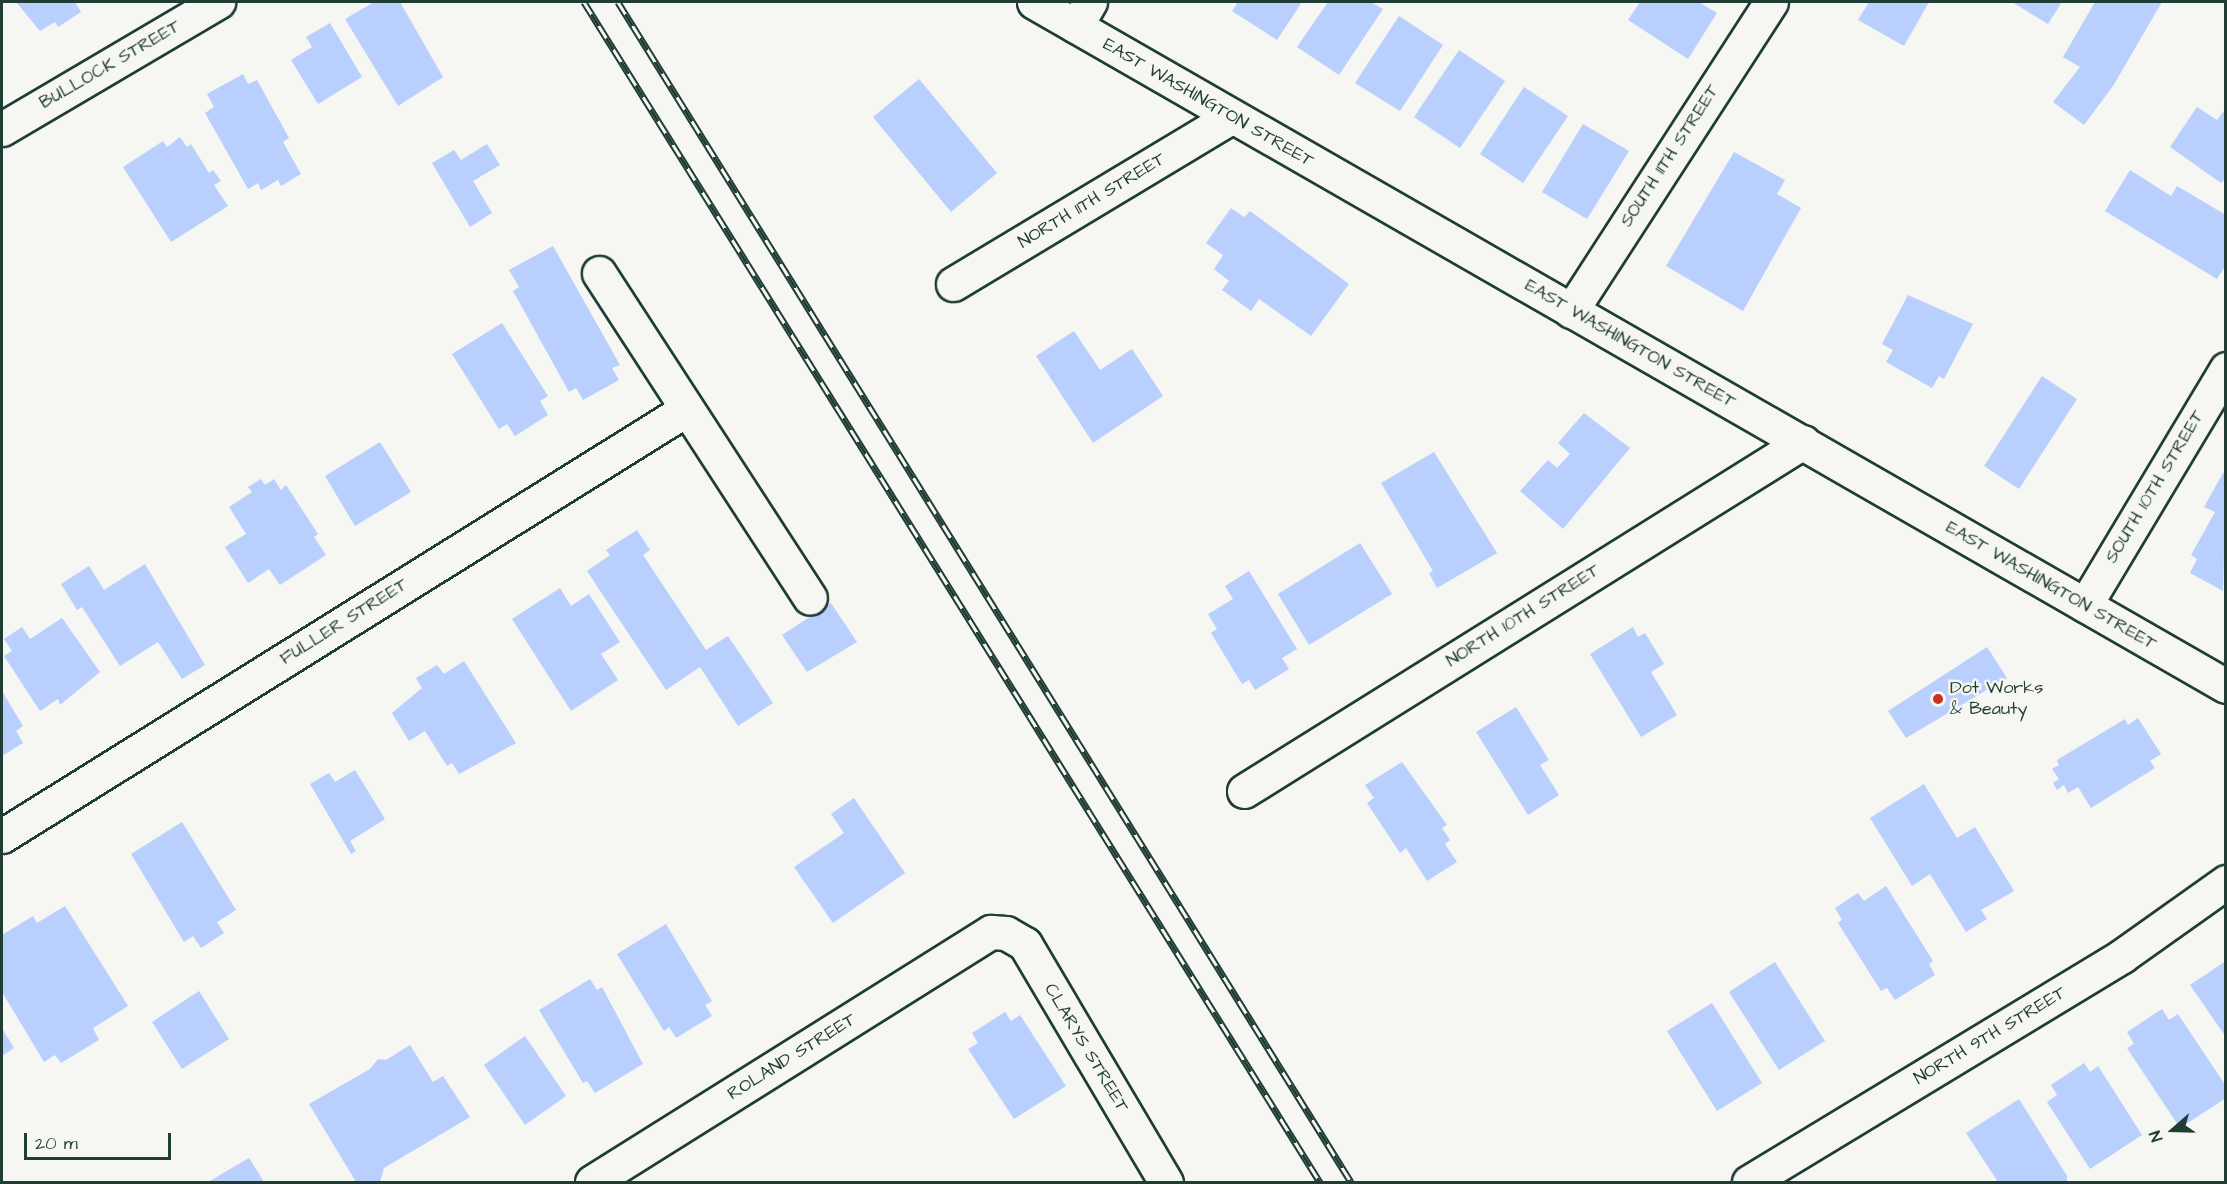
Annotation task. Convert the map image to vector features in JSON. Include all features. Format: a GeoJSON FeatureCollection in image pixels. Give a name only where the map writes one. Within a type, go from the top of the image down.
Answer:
{"type":"FeatureCollection","features":[{"type":"Feature","properties":{"kind":"street","name":"BULLOCK STREET"},"geometry":{"type":"LineString","coordinates":[[2,129],[218,2]]}},
{"type":"Feature","properties":{"kind":"street","name":"EAST WASHINGTON STREET"},"geometry":{"type":"LineString","coordinates":[[1034,2],[1083,14],[1231,117],[1803,442],[2226,686]]}},
{"type":"Feature","properties":{"kind":"street","name":"SOUTH 11TH STREET"},"geometry":{"type":"LineString","coordinates":[[1571,311],[1771,2]]}},
{"type":"Feature","properties":{"kind":"street","name":"NORTH 11TH STREET"},"geometry":{"type":"LineString","coordinates":[[953,284],[1231,117]]}},
{"type":"Feature","properties":{"kind":"street"},"geometry":{"type":"LineString","coordinates":[[599,273],[810,598]]}},
{"type":"Feature","properties":{"kind":"street","name":"SOUTH 10TH STREET"},"geometry":{"type":"LineString","coordinates":[[2085,605],[2226,369]]}},
{"type":"Feature","properties":{"kind":"street","name":"FULLER STREET"},"geometry":{"type":"LineString","coordinates":[[2,836],[687,409]]}},
{"type":"Feature","properties":{"kind":"street","name":"NORTH 10TH STREET"},"geometry":{"type":"LineString","coordinates":[[1244,790],[1803,442]]}},
{"type":"Feature","properties":{"kind":"street","name":"NORTH 9TH STREET"},"geometry":{"type":"LineString","coordinates":[[1749,1182],[2122,956],[2226,882]]}},
{"type":"Feature","properties":{"kind":"street","name":"ROLAND STREET"},"geometry":{"type":"LineString","coordinates":[[592,1182],[992,932]]}},
{"type":"Feature","properties":{"kind":"street","name":"CLARYS STREET"},"geometry":{"type":"LineString","coordinates":[[992,932],[1006,933],[1025,944],[1166,1182]]}},
{"type":"Feature","properties":{"kind":"building"},"geometry":{"type":"Polygon","coordinates":[[[16,2],[75,2],[81,12],[58,27],[55,22],[40,31],[16,2]]]}},
{"type":"Feature","properties":{"kind":"building"},"geometry":{"type":"Polygon","coordinates":[[[374,2],[400,2],[443,77],[398,106],[345,19],[374,2]]]}},
{"type":"Feature","properties":{"kind":"building"},"geometry":{"type":"Polygon","coordinates":[[[1238,2],[1302,2],[1277,40],[1232,11],[1238,2]]]}},
{"type":"Feature","properties":{"kind":"building"},"geometry":{"type":"Polygon","coordinates":[[[1328,2],[1371,2],[1383,9],[1339,75],[1297,47],[1328,2]]]}},
{"type":"Feature","properties":{"kind":"building"},"geometry":{"type":"Polygon","coordinates":[[[1640,2],[1699,2],[1717,13],[1688,59],[1628,20],[1640,2]]]}},
{"type":"Feature","properties":{"kind":"building"},"geometry":{"type":"Polygon","coordinates":[[[1869,2],[1929,2],[1904,46],[1858,20],[1869,2]]]}},
{"type":"Feature","properties":{"kind":"building"},"geometry":{"type":"Polygon","coordinates":[[[2012,2],[2062,2],[2048,24],[2012,2]]]}},
{"type":"Feature","properties":{"kind":"building"},"geometry":{"type":"Polygon","coordinates":[[[2095,2],[2162,2],[2113,86],[2084,125],[2053,102],[2080,67],[2063,57],[2095,2]]]}},
{"type":"Feature","properties":{"kind":"building"},"geometry":{"type":"Polygon","coordinates":[[[1399,16],[1443,45],[1400,111],[1355,83],[1399,16]]]}},
{"type":"Feature","properties":{"kind":"building"},"geometry":{"type":"Polygon","coordinates":[[[330,23],[362,77],[318,104],[291,60],[312,47],[306,37],[330,23]]]}},
{"type":"Feature","properties":{"kind":"building"},"geometry":{"type":"Polygon","coordinates":[[[1459,50],[1505,81],[1460,148],[1414,117],[1459,50]]]}},
{"type":"Feature","properties":{"kind":"building"},"geometry":{"type":"Polygon","coordinates":[[[243,74],[248,84],[257,80],[289,138],[283,142],[301,174],[281,186],[278,180],[261,190],[258,183],[248,189],[205,113],[214,107],[207,94],[243,74]]]}},
{"type":"Feature","properties":{"kind":"building"},"geometry":{"type":"Polygon","coordinates":[[[919,79],[997,173],[951,212],[873,117],[919,79]]]}},
{"type":"Feature","properties":{"kind":"building"},"geometry":{"type":"Polygon","coordinates":[[[1524,87],[1568,116],[1523,183],[1480,154],[1524,87]]]}},
{"type":"Feature","properties":{"kind":"building"},"geometry":{"type":"Polygon","coordinates":[[[2197,107],[2217,120],[2226,108],[2226,178],[2221,183],[2170,147],[2197,107]]]}},
{"type":"Feature","properties":{"kind":"building"},"geometry":{"type":"Polygon","coordinates":[[[1583,124],[1629,151],[1587,219],[1542,192],[1583,124]]]}},
{"type":"Feature","properties":{"kind":"building"},"geometry":{"type":"Polygon","coordinates":[[[180,137],[187,147],[191,144],[209,173],[213,170],[221,181],[214,185],[228,206],[171,242],[123,167],[163,141],[167,147],[180,137]]]}},
{"type":"Feature","properties":{"kind":"building"},"geometry":{"type":"Polygon","coordinates":[[[487,144],[500,165],[473,181],[492,213],[470,227],[432,163],[454,150],[461,160],[487,144]]]}},
{"type":"Feature","properties":{"kind":"building"},"geometry":{"type":"Polygon","coordinates":[[[1734,152],[1785,180],[1777,194],[1801,208],[1743,311],[1666,266],[1734,152]]]}},
{"type":"Feature","properties":{"kind":"building"},"geometry":{"type":"Polygon","coordinates":[[[2130,170],[2171,196],[2177,186],[2226,215],[2226,265],[2217,279],[2105,211],[2130,170]]]}},
{"type":"Feature","properties":{"kind":"building"},"geometry":{"type":"Polygon","coordinates":[[[1231,208],[1244,217],[1250,211],[1349,284],[1311,336],[1259,299],[1251,311],[1222,290],[1229,281],[1214,269],[1223,255],[1206,243],[1231,208]]]}},
{"type":"Feature","properties":{"kind":"building"},"geometry":{"type":"Polygon","coordinates":[[[553,246],[620,365],[612,368],[619,380],[583,400],[576,388],[569,392],[513,291],[519,287],[509,270],[553,246]]]}},
{"type":"Feature","properties":{"kind":"building"},"geometry":{"type":"Polygon","coordinates":[[[1908,295],[1973,324],[1944,379],[1939,376],[1932,388],[1886,362],[1893,350],[1882,344],[1908,295]]]}},
{"type":"Feature","properties":{"kind":"building"},"geometry":{"type":"Polygon","coordinates":[[[502,323],[548,396],[540,401],[548,415],[515,436],[507,424],[499,429],[452,354],[502,323]]]}},
{"type":"Feature","properties":{"kind":"building"},"geometry":{"type":"Polygon","coordinates":[[[1074,331],[1100,370],[1132,349],[1163,396],[1093,443],[1036,356],[1074,331]]]}},
{"type":"Feature","properties":{"kind":"building"},"geometry":{"type":"Polygon","coordinates":[[[2042,376],[2077,399],[2019,489],[1984,466],[2042,376]]]}},
{"type":"Feature","properties":{"kind":"building"},"geometry":{"type":"Polygon","coordinates":[[[1584,413],[1630,448],[1563,529],[1520,491],[1548,460],[1557,468],[1570,454],[1558,443],[1584,413]]]}},
{"type":"Feature","properties":{"kind":"building"},"geometry":{"type":"Polygon","coordinates":[[[380,442],[411,492],[355,526],[325,476],[380,442]]]}},
{"type":"Feature","properties":{"kind":"building"},"geometry":{"type":"Polygon","coordinates":[[[1434,452],[1497,553],[1437,588],[1429,573],[1433,571],[1381,483],[1434,452]]]}},
{"type":"Feature","properties":{"kind":"building"},"geometry":{"type":"Polygon","coordinates":[[[2223,473],[2226,474],[2223,591],[2190,573],[2197,559],[2191,555],[2215,512],[2204,507],[2223,473]]]}},
{"type":"Feature","properties":{"kind":"building"},"geometry":{"type":"Polygon","coordinates":[[[261,479],[265,485],[274,479],[281,490],[286,485],[318,534],[314,537],[326,555],[280,585],[269,569],[248,583],[225,547],[246,534],[229,507],[252,492],[248,487],[261,479]]]}},
{"type":"Feature","properties":{"kind":"building"},"geometry":{"type":"Polygon","coordinates":[[[637,530],[650,550],[643,555],[706,650],[728,636],[773,703],[738,726],[700,667],[666,690],[587,571],[610,555],[606,550],[637,530]]]}},
{"type":"Feature","properties":{"kind":"building"},"geometry":{"type":"Polygon","coordinates":[[[1360,543],[1392,594],[1309,645],[1278,594],[1360,543]]]}},
{"type":"Feature","properties":{"kind":"building"},"geometry":{"type":"Polygon","coordinates":[[[145,564],[205,665],[182,679],[158,642],[120,666],[82,607],[77,610],[61,584],[89,566],[104,590],[145,564]]]}},
{"type":"Feature","properties":{"kind":"building"},"geometry":{"type":"Polygon","coordinates":[[[1249,571],[1297,649],[1282,658],[1289,669],[1255,690],[1249,680],[1242,684],[1211,633],[1217,629],[1208,614],[1233,599],[1225,586],[1249,571]]]}},
{"type":"Feature","properties":{"kind":"building"},"geometry":{"type":"Polygon","coordinates":[[[560,588],[571,606],[589,594],[620,642],[601,654],[618,680],[571,711],[512,619],[560,588]]]}},
{"type":"Feature","properties":{"kind":"building"},"geometry":{"type":"Polygon","coordinates":[[[831,603],[857,642],[807,672],[782,635],[831,603]]]}},
{"type":"Feature","properties":{"kind":"building"},"geometry":{"type":"Polygon","coordinates":[[[62,618],[100,672],[60,705],[58,699],[40,711],[4,656],[12,651],[4,639],[22,627],[30,639],[62,618]]]}},
{"type":"Feature","properties":{"kind":"building"},"geometry":{"type":"Polygon","coordinates":[[[1633,627],[1638,637],[1645,633],[1664,664],[1651,672],[1677,715],[1641,737],[1590,654],[1633,627]]]}},
{"type":"Feature","properties":{"kind":"building","name":"Dot Works & Beauty"},"geometry":{"type":"Polygon","coordinates":[[[1987,647],[2007,678],[1906,738],[1888,711],[1987,647]]]}},
{"type":"Feature","properties":{"kind":"building"},"geometry":{"type":"Polygon","coordinates":[[[464,661],[516,743],[459,774],[452,763],[447,766],[425,731],[409,741],[392,713],[422,688],[416,678],[437,665],[444,674],[464,661]]]}},
{"type":"Feature","properties":{"kind":"building"},"geometry":{"type":"Polygon","coordinates":[[[2,691],[23,726],[16,731],[23,743],[2,756],[2,691]]]}},
{"type":"Feature","properties":{"kind":"building"},"geometry":{"type":"Polygon","coordinates":[[[1516,707],[1549,760],[1540,765],[1559,795],[1528,815],[1476,732],[1516,707]]]}},
{"type":"Feature","properties":{"kind":"building"},"geometry":{"type":"Polygon","coordinates":[[[2138,718],[2161,754],[2150,761],[2155,768],[2091,808],[2078,787],[2068,793],[2064,785],[2057,790],[2053,783],[2059,779],[2052,769],[2059,765],[2057,760],[2125,719],[2128,725],[2138,718]]]}},
{"type":"Feature","properties":{"kind":"building"},"geometry":{"type":"Polygon","coordinates":[[[1402,762],[1447,825],[1442,828],[1450,840],[1445,844],[1457,862],[1427,881],[1406,848],[1400,853],[1367,803],[1374,798],[1365,785],[1402,762]]]}},
{"type":"Feature","properties":{"kind":"building"},"geometry":{"type":"Polygon","coordinates":[[[355,770],[385,819],[350,841],[356,851],[351,854],[310,784],[329,773],[335,782],[355,770]]]}},
{"type":"Feature","properties":{"kind":"building"},"geometry":{"type":"Polygon","coordinates":[[[1924,784],[1957,838],[1975,827],[2014,891],[1981,910],[1987,919],[1966,932],[1930,874],[1912,886],[1870,818],[1924,784]]]}},
{"type":"Feature","properties":{"kind":"building"},"geometry":{"type":"Polygon","coordinates":[[[854,798],[905,873],[833,923],[794,867],[844,833],[831,814],[854,798]]]}},
{"type":"Feature","properties":{"kind":"building"},"geometry":{"type":"Polygon","coordinates":[[[182,822],[236,910],[217,922],[224,933],[201,948],[193,936],[184,942],[131,854],[182,822]]]}},
{"type":"Feature","properties":{"kind":"building"},"geometry":{"type":"Polygon","coordinates":[[[1886,886],[1933,961],[1929,964],[1935,975],[1895,1000],[1887,988],[1881,991],[1838,923],[1842,920],[1835,908],[1858,893],[1864,901],[1886,886]]]}},
{"type":"Feature","properties":{"kind":"building"},"geometry":{"type":"Polygon","coordinates":[[[65,906],[128,1006],[93,1028],[99,1040],[61,1063],[55,1055],[44,1062],[2,992],[2,935],[33,916],[37,923],[65,906]]]}},
{"type":"Feature","properties":{"kind":"building"},"geometry":{"type":"Polygon","coordinates":[[[666,924],[712,1001],[705,1005],[712,1016],[676,1038],[669,1027],[664,1031],[617,954],[666,924]]]}},
{"type":"Feature","properties":{"kind":"building"},"geometry":{"type":"Polygon","coordinates":[[[2226,961],[2226,1037],[2190,985],[2226,961]]]}},
{"type":"Feature","properties":{"kind":"building"},"geometry":{"type":"Polygon","coordinates":[[[1775,962],[1825,1041],[1779,1070],[1729,992],[1775,962]]]}},
{"type":"Feature","properties":{"kind":"building"},"geometry":{"type":"Polygon","coordinates":[[[590,979],[597,990],[602,987],[643,1064],[595,1093],[587,1081],[583,1083],[539,1010],[590,979]]]}},
{"type":"Feature","properties":{"kind":"building"},"geometry":{"type":"Polygon","coordinates":[[[199,991],[229,1039],[182,1069],[152,1022],[199,991]]]}},
{"type":"Feature","properties":{"kind":"building"},"geometry":{"type":"Polygon","coordinates":[[[1712,1003],[1762,1083],[1717,1111],[1667,1031],[1712,1003]]]}},
{"type":"Feature","properties":{"kind":"building"},"geometry":{"type":"Polygon","coordinates":[[[2162,1009],[2169,1020],[2178,1014],[2226,1086],[2226,1098],[2180,1128],[2127,1048],[2134,1044],[2127,1032],[2162,1009]]]}},
{"type":"Feature","properties":{"kind":"building"},"geometry":{"type":"Polygon","coordinates":[[[1005,1012],[1011,1021],[1020,1015],[1066,1086],[1014,1119],[968,1049],[978,1043],[972,1033],[1005,1012]]]}},
{"type":"Feature","properties":{"kind":"building"},"geometry":{"type":"Polygon","coordinates":[[[2,1028],[14,1048],[2,1056],[2,1028]]]}},
{"type":"Feature","properties":{"kind":"building"},"geometry":{"type":"Polygon","coordinates":[[[525,1036],[566,1096],[525,1125],[484,1065],[525,1036]]]}},
{"type":"Feature","properties":{"kind":"building"},"geometry":{"type":"Polygon","coordinates":[[[410,1045],[433,1082],[443,1076],[470,1117],[384,1168],[380,1182],[356,1182],[309,1104],[370,1069],[378,1059],[386,1060],[410,1045]]]}},
{"type":"Feature","properties":{"kind":"building"},"geometry":{"type":"Polygon","coordinates":[[[2084,1063],[2090,1072],[2098,1066],[2142,1135],[2090,1169],[2047,1102],[2057,1095],[2051,1085],[2084,1063]]]}},
{"type":"Feature","properties":{"kind":"building"},"geometry":{"type":"Polygon","coordinates":[[[2019,1099],[2067,1176],[2067,1182],[1998,1182],[1966,1133],[2019,1099]]]}},
{"type":"Feature","properties":{"kind":"building"},"geometry":{"type":"Polygon","coordinates":[[[249,1158],[264,1182],[208,1182],[249,1158]]]}},
{"type":"Feature","properties":{"kind":"railway"},"geometry":{"type":"LineString","coordinates":[[584,2],[1320,1182]]}},
{"type":"Feature","properties":{"kind":"railway"},"geometry":{"type":"LineString","coordinates":[[618,2],[1351,1182]]}},
{"type":"Feature","properties":{"kind":"place","name":"Dot Works & Beauty"},"geometry":{"type":"Point","coordinates":[1938,699]}}]}
